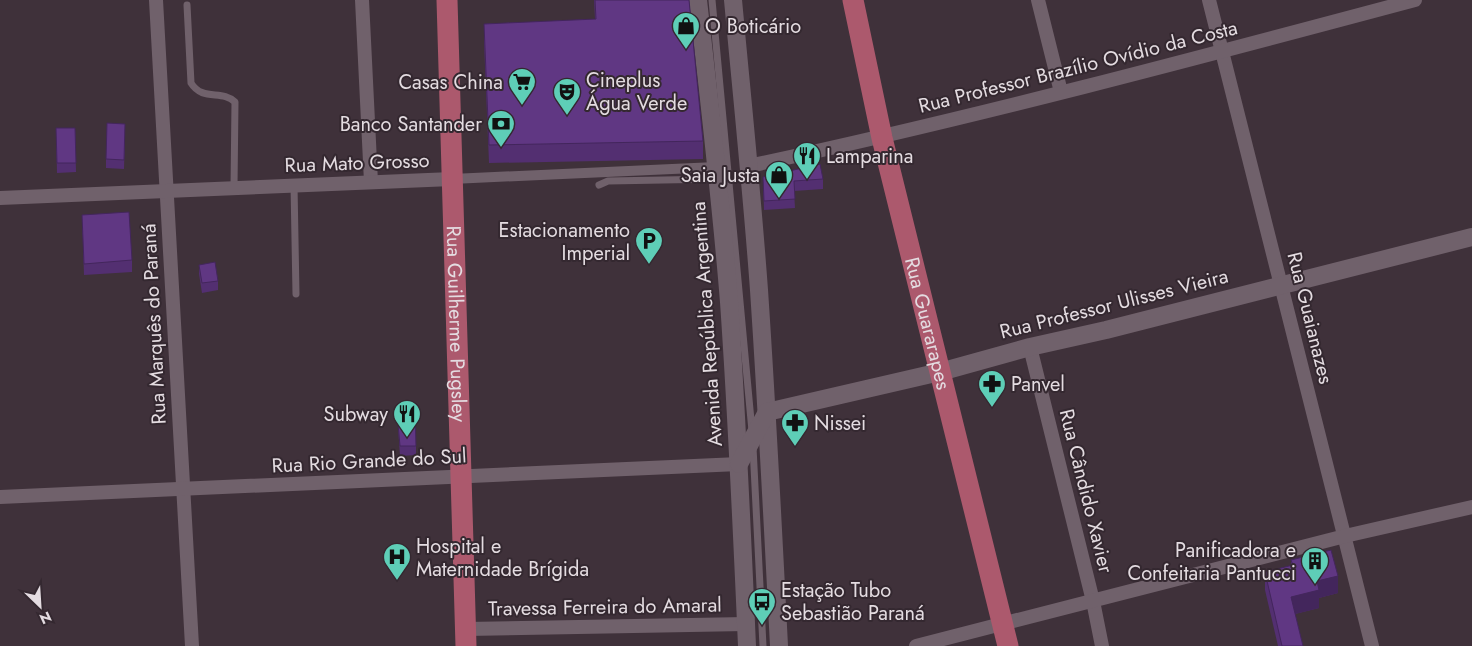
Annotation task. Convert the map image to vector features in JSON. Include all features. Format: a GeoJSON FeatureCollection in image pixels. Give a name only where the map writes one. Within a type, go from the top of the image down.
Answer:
{"type":"FeatureCollection","features":[{"type":"Feature","properties":{"kind":"main road","name":"Rua Guilherme Pugsley"},"geometry":{"type":"LineString","coordinates":[[447,0],[466,638]]}},
{"type":"Feature","properties":{"kind":"main road","name":"Rua Guararapes"},"geometry":{"type":"LineString","coordinates":[[853,0],[882,138],[1008,646]]}},
{"type":"Feature","properties":{"kind":"street","name":"Rua Marquês do Paraná"},"geometry":{"type":"LineString","coordinates":[[156,0],[192,646]]}},
{"type":"Feature","properties":{"kind":"street"},"geometry":{"type":"LineString","coordinates":[[362,0],[371,182]]}},
{"type":"Feature","properties":{"kind":"street","name":"Avenida República Argentina"},"geometry":{"type":"LineString","coordinates":[[698,0],[717,173],[728,302],[739,464],[747,646]]}},
{"type":"Feature","properties":{"kind":"street"},"geometry":{"type":"LineString","coordinates":[[733,0],[749,166],[767,412],[779,646]]}},
{"type":"Feature","properties":{"kind":"street"},"geometry":{"type":"LineString","coordinates":[[1038,0],[1061,92]]}},
{"type":"Feature","properties":{"kind":"street","name":"Rua Guaianazes"},"geometry":{"type":"LineString","coordinates":[[1209,0],[1372,646]]}},
{"type":"Feature","properties":{"kind":"street","name":"Rua Professor Brazílio Ovídio da Costa"},"geometry":{"type":"LineString","coordinates":[[749,166],[882,138],[1222,52],[1415,0]]}},
{"type":"Feature","properties":{"kind":"street","name":"Rua Mato Grosso"},"geometry":{"type":"LineString","coordinates":[[0,198],[452,178],[717,173]]}},
{"type":"Feature","properties":{"kind":"street","name":"Rua Professor Ulisses Vieira"},"geometry":{"type":"LineString","coordinates":[[767,412],[940,372],[1030,347],[1106,330],[1472,237]]}},
{"type":"Feature","properties":{"kind":"street","name":"Rua Cândido Xavier"},"geometry":{"type":"LineString","coordinates":[[1030,347],[1093,601],[1102,646]]}},
{"type":"Feature","properties":{"kind":"street"},"geometry":{"type":"LineString","coordinates":[[739,464],[767,412]]}},
{"type":"Feature","properties":{"kind":"street","name":"Rua Rio Grande do Sul"},"geometry":{"type":"LineString","coordinates":[[0,497],[739,464]]}},
{"type":"Feature","properties":{"kind":"street"},"geometry":{"type":"LineString","coordinates":[[916,646],[1345,536],[1472,507]]}},
{"type":"Feature","properties":{"kind":"street","name":"Travessa Ferreira do Amaral"},"geometry":{"type":"LineString","coordinates":[[466,638],[746,624]]}},
{"type":"Feature","properties":{"kind":"lane"},"geometry":{"type":"LineString","coordinates":[[712,0],[752,439],[763,646]]}},
{"type":"Feature","properties":{"kind":"lane"},"geometry":{"type":"LineString","coordinates":[[188,5],[189,72],[191,83],[195,89],[204,94],[230,97],[235,102],[234,188]]}},
{"type":"Feature","properties":{"kind":"lane"},"geometry":{"type":"LineString","coordinates":[[599,185],[608,181],[717,173]]}},
{"type":"Feature","properties":{"kind":"lane"},"geometry":{"type":"LineString","coordinates":[[294,185],[296,294]]}},
{"type":"Feature","properties":{"kind":"building"},"geometry":{"type":"Polygon","coordinates":[[[595,0],[689,0],[703,141],[489,145],[484,24],[596,19],[595,0]]]}},
{"type":"Feature","properties":{"kind":"building"},"geometry":{"type":"Polygon","coordinates":[[[107,123],[125,124],[124,160],[106,159],[107,123]]]}},
{"type":"Feature","properties":{"kind":"building"},"geometry":{"type":"Polygon","coordinates":[[[56,128],[75,128],[76,163],[57,163],[56,128]]]}},
{"type":"Feature","properties":{"kind":"building"},"geometry":{"type":"Polygon","coordinates":[[[820,164],[823,179],[794,181],[795,199],[764,201],[763,177],[820,164]]]}},
{"type":"Feature","properties":{"kind":"building"},"geometry":{"type":"Polygon","coordinates":[[[129,212],[132,260],[84,264],[82,215],[129,212]]]}},
{"type":"Feature","properties":{"kind":"building"},"geometry":{"type":"Polygon","coordinates":[[[215,262],[218,281],[202,283],[199,265],[215,262]]]}},
{"type":"Feature","properties":{"kind":"building","name":"Subway"},"geometry":{"type":"Polygon","coordinates":[[[415,411],[416,446],[400,446],[397,412],[415,411]]]}},
{"type":"Feature","properties":{"kind":"building"},"geometry":{"type":"Polygon","coordinates":[[[1331,550],[1338,576],[1317,581],[1319,590],[1291,597],[1303,646],[1282,646],[1265,572],[1293,565],[1291,560],[1331,550]]]}},
{"type":"Feature","properties":{"kind":"place","name":"O Boticário"},"geometry":{"type":"Point","coordinates":[686,50]}},
{"type":"Feature","properties":{"kind":"place","name":"Casas China"},"geometry":{"type":"Point","coordinates":[522,106]}},
{"type":"Feature","properties":{"kind":"place","name":"Cineplus Água Verde"},"geometry":{"type":"Point","coordinates":[567,116]}},
{"type":"Feature","properties":{"kind":"place","name":"Banco Santander"},"geometry":{"type":"Point","coordinates":[501,148]}},
{"type":"Feature","properties":{"kind":"place","name":"Lamparina"},"geometry":{"type":"Point","coordinates":[807,180]}},
{"type":"Feature","properties":{"kind":"place","name":"Saia Justa"},"geometry":{"type":"Point","coordinates":[779,199]}},
{"type":"Feature","properties":{"kind":"place","name":"Estacionamento Imperial"},"geometry":{"type":"Point","coordinates":[649,265]}},
{"type":"Feature","properties":{"kind":"place","name":"Panvel"},"geometry":{"type":"Point","coordinates":[992,408]}},
{"type":"Feature","properties":{"kind":"place","name":"Subway"},"geometry":{"type":"Point","coordinates":[407,438]}},
{"type":"Feature","properties":{"kind":"place","name":"Nissei"},"geometry":{"type":"Point","coordinates":[795,447]}},
{"type":"Feature","properties":{"kind":"place","name":"Hospital e Maternidade Brígida"},"geometry":{"type":"Point","coordinates":[397,581]}},
{"type":"Feature","properties":{"kind":"place","name":"Panificadora e Confeitaria Pantucci"},"geometry":{"type":"Point","coordinates":[1315,585]}},
{"type":"Feature","properties":{"kind":"place","name":"Estação Tubo Sebastião Paraná"},"geometry":{"type":"Point","coordinates":[762,626]}}]}
